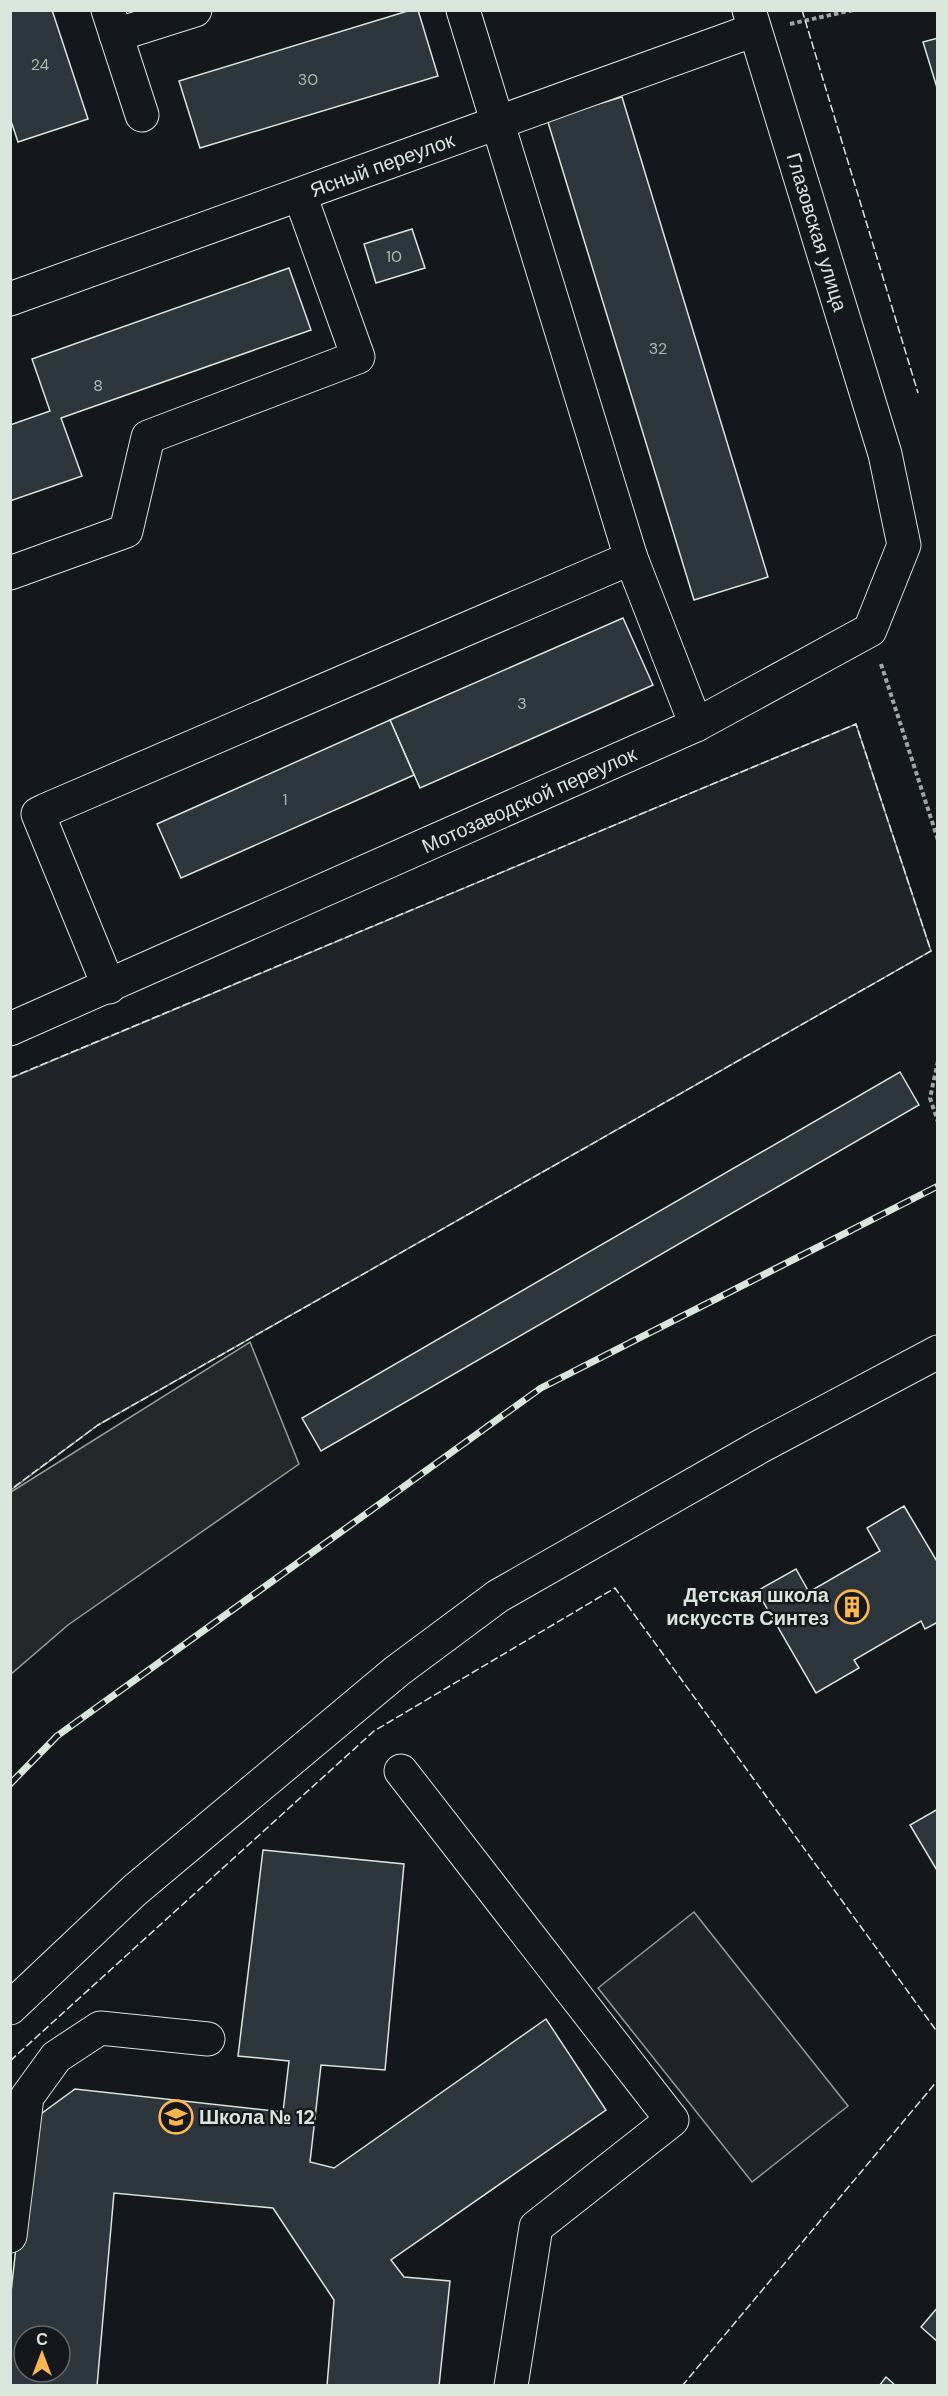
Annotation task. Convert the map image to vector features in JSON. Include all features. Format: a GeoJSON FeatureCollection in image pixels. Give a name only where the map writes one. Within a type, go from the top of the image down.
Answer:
{"type":"FeatureCollection","features":[{"type":"Feature","properties":{"kind":"street"},"geometry":{"type":"LineString","coordinates":[[142,115],[112,23],[195,10]]}},
{"type":"Feature","properties":{"kind":"street"},"geometry":{"type":"LineString","coordinates":[[463,10],[496,124],[631,558],[696,725]]}},
{"type":"Feature","properties":{"kind":"street","name":"Ясный переулок"},"geometry":{"type":"LineString","coordinates":[[10,299],[496,124],[752,20]]}},
{"type":"Feature","properties":{"kind":"street","name":"Глазовская улица"},"geometry":{"type":"LineString","coordinates":[[752,20],[885,454],[904,545],[870,630]]}},
{"type":"Feature","properties":{"kind":"street"},"geometry":{"type":"LineString","coordinates":[[10,573],[126,531],[148,437],[358,357],[300,195]]}},
{"type":"Feature","properties":{"kind":"street"},"geometry":{"type":"LineString","coordinates":[[109,987],[38,814],[631,558]]}},
{"type":"Feature","properties":{"kind":"street","name":"Мотозаводской переулок"},"geometry":{"type":"LineString","coordinates":[[10,1029],[696,725],[870,630]]}},
{"type":"Feature","properties":{"kind":"street"},"geometry":{"type":"LineString","coordinates":[[10,2008],[135,1890],[397,1671],[498,1596],[761,1446],[938,1352]]}},
{"type":"Feature","properties":{"kind":"street"},"geometry":{"type":"LineString","coordinates":[[401,1771],[672,2120],[536,2227],[511,2385]]}},
{"type":"Feature","properties":{"kind":"street"},"geometry":{"type":"LineString","coordinates":[[10,2236],[27,2097],[57,2057],[100,2028],[208,2039]]}},
{"type":"Feature","properties":{"kind":"path"},"geometry":{"type":"LineString","coordinates":[[752,20],[835,16],[853,10]]}},
{"type":"Feature","properties":{"kind":"path"},"geometry":{"type":"LineString","coordinates":[[870,630],[938,840]]}},
{"type":"Feature","properties":{"kind":"path"},"geometry":{"type":"LineString","coordinates":[[938,1061],[930,1098],[938,1122]]}},
{"type":"Feature","properties":{"kind":"path"},"geometry":{"type":"LineString","coordinates":[[930,1098],[938,1095]]}},
{"type":"Feature","properties":{"kind":"shaded area"},"geometry":{"type":"Polygon","coordinates":[[[856,724],[931,951],[98,1425],[11,1490],[11,1078],[856,724]]]}},
{"type":"Feature","properties":{"kind":"shaded area"},"geometry":{"type":"Polygon","coordinates":[[[250,1342],[299,1464],[68,1625],[11,1674],[11,1492],[250,1342]]]}},
{"type":"Feature","properties":{"kind":"shaded area"},"geometry":{"type":"Polygon","coordinates":[[[694,1912],[848,2106],[752,2182],[598,1988],[694,1912]]]}},
{"type":"Feature","properties":{"kind":"building"},"geometry":{"type":"Polygon","coordinates":[[[10,10],[52,10],[88,119],[18,142],[10,118],[10,10]]]}},
{"type":"Feature","properties":{"kind":"building"},"geometry":{"type":"Polygon","coordinates":[[[411,10],[418,10],[438,76],[200,148],[179,81],[411,10]]]}},
{"type":"Feature","properties":{"kind":"building"},"geometry":{"type":"Polygon","coordinates":[[[938,38],[938,91],[923,42],[938,38]]]}},
{"type":"Feature","properties":{"kind":"building"},"geometry":{"type":"Polygon","coordinates":[[[622,97],[768,577],[694,600],[547,119],[622,97]]]}},
{"type":"Feature","properties":{"kind":"building"},"geometry":{"type":"Polygon","coordinates":[[[412,229],[425,268],[376,283],[364,244],[412,229]]]}},
{"type":"Feature","properties":{"kind":"building"},"geometry":{"type":"Polygon","coordinates":[[[289,268],[311,330],[61,418],[82,476],[10,501],[10,425],[50,411],[32,359],[289,268]]]}},
{"type":"Feature","properties":{"kind":"building"},"geometry":{"type":"Polygon","coordinates":[[[623,618],[653,685],[420,788],[390,720],[623,618]]]}},
{"type":"Feature","properties":{"kind":"building"},"geometry":{"type":"Polygon","coordinates":[[[390,720],[414,775],[181,878],[157,824],[390,720]]]}},
{"type":"Feature","properties":{"kind":"building"},"geometry":{"type":"Polygon","coordinates":[[[900,1072],[919,1105],[321,1451],[302,1418],[900,1072]]]}},
{"type":"Feature","properties":{"kind":"building","name":"Детская школа искусств Синтез"},"geometry":{"type":"Polygon","coordinates":[[[904,1506],[938,1563],[938,1622],[925,1629],[921,1621],[854,1660],[859,1668],[816,1693],[757,1591],[796,1569],[809,1592],[880,1551],[867,1528],[904,1506]]]}},
{"type":"Feature","properties":{"kind":"building"},"geometry":{"type":"Polygon","coordinates":[[[938,1809],[938,1872],[910,1825],[938,1809]]]}},
{"type":"Feature","properties":{"kind":"building","name":"Школа № 12"},"geometry":{"type":"Polygon","coordinates":[[[263,1850],[404,1864],[385,2070],[321,2065],[310,2162],[334,2168],[546,2019],[606,2110],[391,2260],[404,2277],[450,2281],[439,2386],[327,2386],[334,2300],[273,2208],[114,2193],[97,2386],[10,2386],[10,2301],[30,2122],[75,2089],[283,2112],[289,2061],[238,2056],[263,1850]]]}},
{"type":"Feature","properties":{"kind":"building"},"geometry":{"type":"Polygon","coordinates":[[[938,2307],[938,2342],[921,2327],[938,2307]]]}},
{"type":"Feature","properties":{"kind":"building"},"geometry":{"type":"Polygon","coordinates":[[[886,2377],[896,2386],[879,2386],[886,2377]]]}},
{"type":"Feature","properties":{"kind":"railway"},"geometry":{"type":"LineString","coordinates":[[10,1784],[57,1736],[541,1388],[938,1186]]}},
{"type":"Feature","properties":{"kind":"fence"},"geometry":{"type":"LineString","coordinates":[[802,10],[918,393]]}},
{"type":"Feature","properties":{"kind":"fence"},"geometry":{"type":"LineString","coordinates":[[10,1078],[856,724],[931,951],[98,1425],[10,1490]]}},
{"type":"Feature","properties":{"kind":"fence"},"geometry":{"type":"LineString","coordinates":[[10,2061],[374,1731],[615,1588],[938,2033]]}},
{"type":"Feature","properties":{"kind":"fence"},"geometry":{"type":"LineString","coordinates":[[682,2386],[938,2080]]}},
{"type":"Feature","properties":{"kind":"place","name":"Детская школа искусств Синтез"},"geometry":{"type":"Point","coordinates":[852,1607]}},
{"type":"Feature","properties":{"kind":"place","name":"Школа № 12"},"geometry":{"type":"Point","coordinates":[176,2117]}}]}
